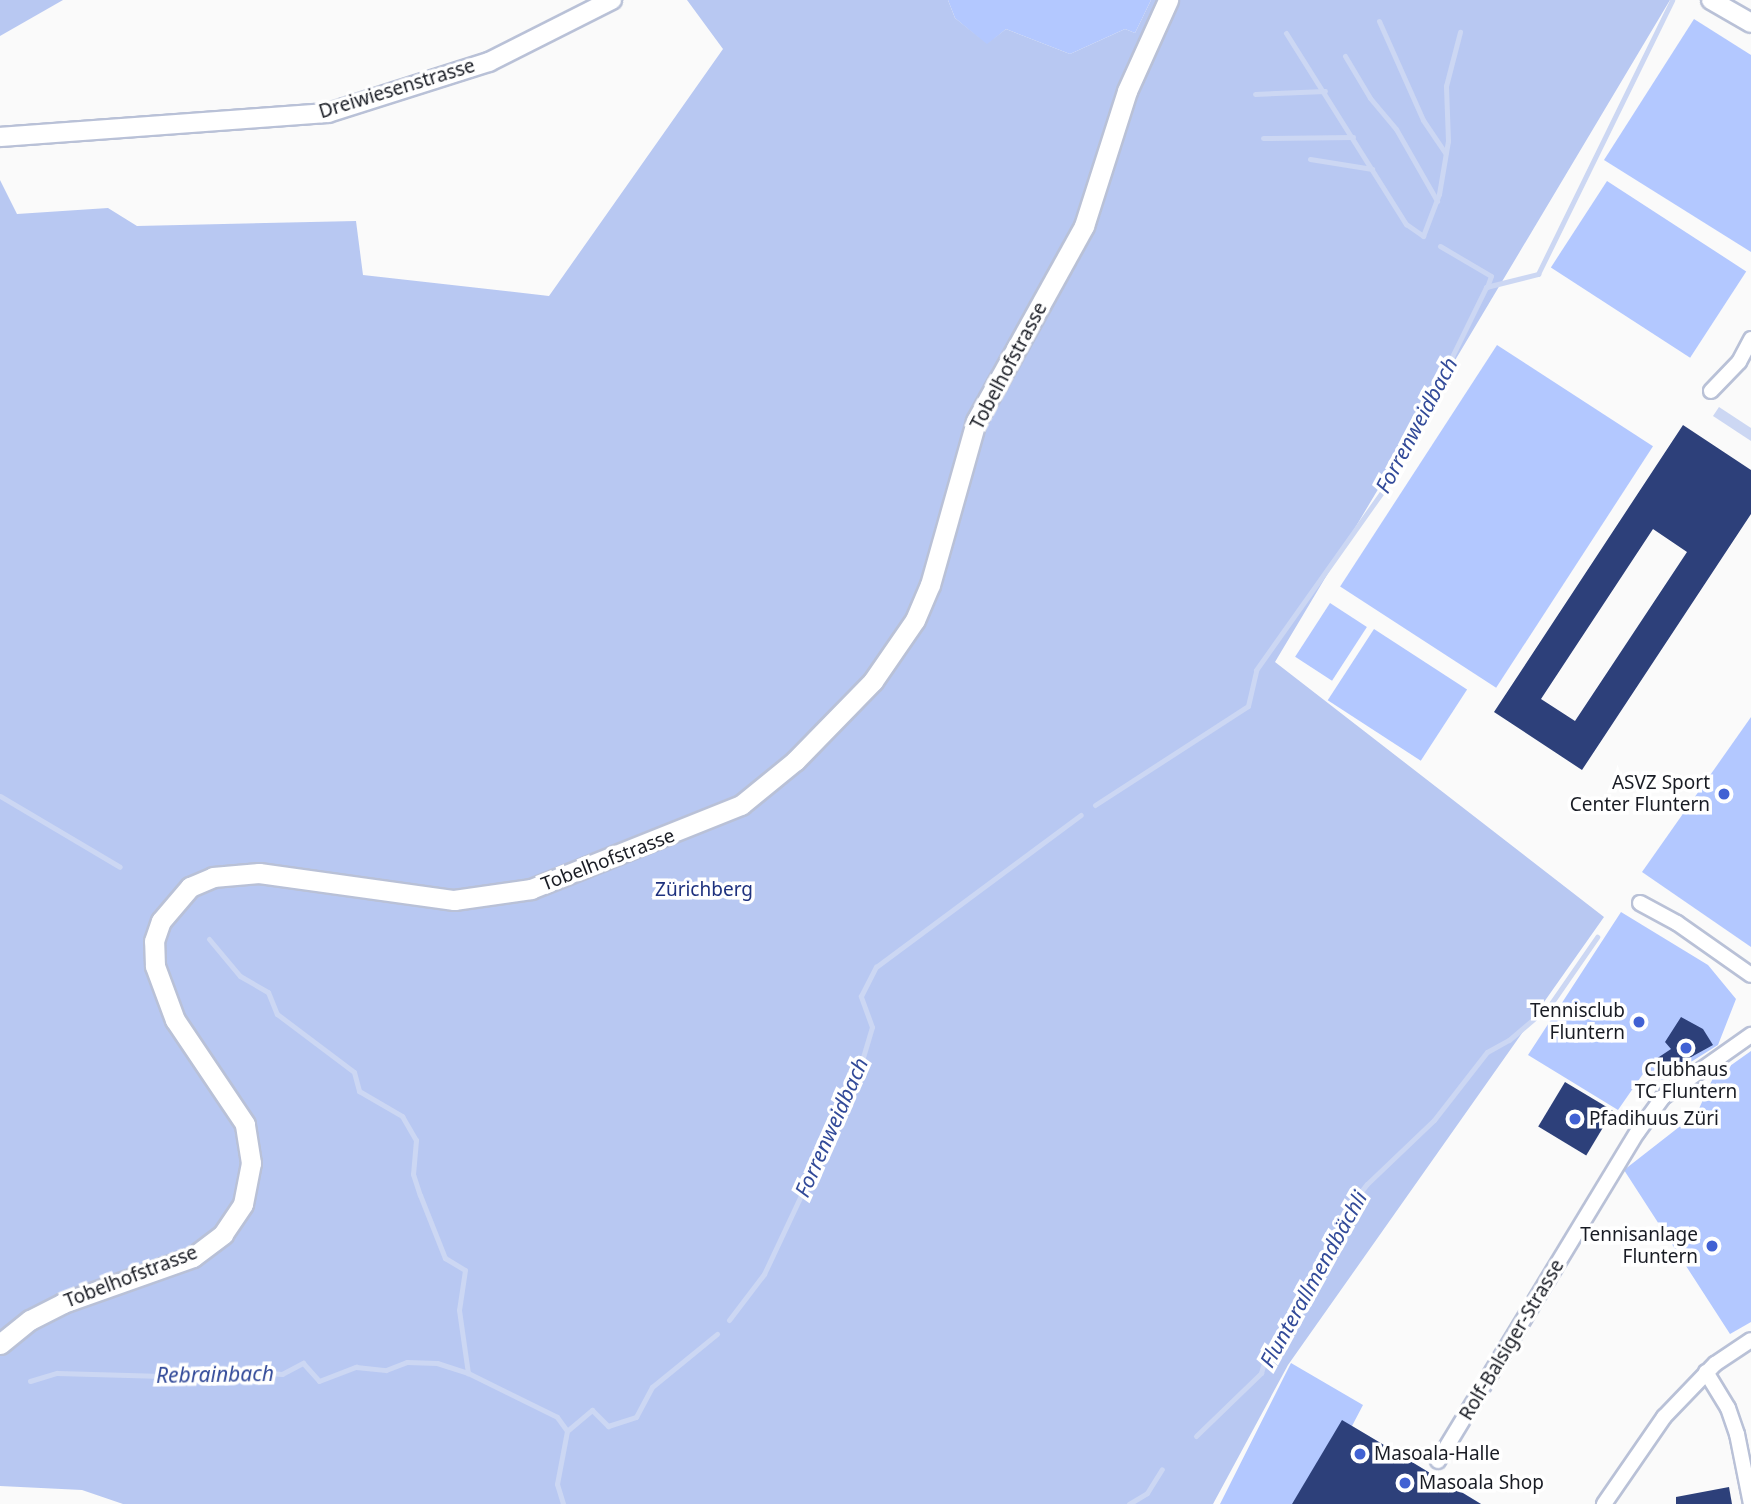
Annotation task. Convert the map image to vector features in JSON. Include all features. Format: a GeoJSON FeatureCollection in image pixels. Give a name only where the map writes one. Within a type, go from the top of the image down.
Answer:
{"type":"FeatureCollection","features":[{"type":"Feature","properties":{"kind":"main road","name":"Tobelhofstrasse"},"geometry":{"type":"LineString","coordinates":[[0,1344],[30,1320],[63,1303],[193,1257],[223,1234],[243,1204],[251,1163],[245,1124],[171,1014],[155,966],[154,941],[161,921],[190,887],[213,877],[259,873],[454,900],[531,889],[741,805],[795,761],[873,681],[915,620],[930,585],[976,421],[1076,244],[1093,202],[1127,91],[1168,0]]}},
{"type":"Feature","properties":{"kind":"street","name":"Dreiwiesenstrasse"},"geometry":{"type":"LineString","coordinates":[[0,136],[328,113],[489,62],[612,0]]}},
{"type":"Feature","properties":{"kind":"street"},"geometry":{"type":"LineString","coordinates":[[1711,0],[1751,23]]}},
{"type":"Feature","properties":{"kind":"street"},"geometry":{"type":"LineString","coordinates":[[1711,391],[1739,362],[1751,339]]}},
{"type":"Feature","properties":{"kind":"street"},"geometry":{"type":"LineString","coordinates":[[1640,903],[1677,923],[1751,975]]}},
{"type":"Feature","properties":{"kind":"street","name":"Rolf-Balsiger-Strasse"},"geometry":{"type":"LineString","coordinates":[[1438,1461],[1637,1133],[1663,1097],[1751,1035]]}},
{"type":"Feature","properties":{"kind":"street"},"geometry":{"type":"LineString","coordinates":[[1604,1504],[1664,1417],[1706,1372],[1751,1340]]}},
{"type":"Feature","properties":{"kind":"street"},"geometry":{"type":"LineString","coordinates":[[1706,1372],[1728,1408],[1751,1504]]}},
{"type":"Feature","properties":{"kind":"shaded area"},"geometry":{"type":"Polygon","coordinates":[[[948,0],[1151,0],[1135,33],[1125,29],[1070,54],[1006,29],[987,45],[955,18],[948,0]]]}},
{"type":"Feature","properties":{"kind":"shaded area"},"geometry":{"type":"Polygon","coordinates":[[[1694,19],[1751,55],[1751,252],[1604,160],[1694,19]]]}},
{"type":"Feature","properties":{"kind":"shaded area"},"geometry":{"type":"Polygon","coordinates":[[[1607,181],[1746,271],[1690,358],[1551,267],[1607,181]]]}},
{"type":"Feature","properties":{"kind":"shaded area"},"geometry":{"type":"Polygon","coordinates":[[[1497,345],[1653,446],[1496,688],[1340,587],[1497,345]]]}},
{"type":"Feature","properties":{"kind":"shaded area"},"geometry":{"type":"Polygon","coordinates":[[[1719,407],[1751,428],[1751,441],[1713,416],[1719,407]]]}},
{"type":"Feature","properties":{"kind":"shaded area"},"geometry":{"type":"Polygon","coordinates":[[[1330,603],[1367,627],[1332,681],[1295,657],[1330,603]]]}},
{"type":"Feature","properties":{"kind":"shaded area"},"geometry":{"type":"Polygon","coordinates":[[[1374,629],[1467,689],[1421,761],[1328,700],[1374,629]]]}},
{"type":"Feature","properties":{"kind":"shaded area","name":"ASVZ Sport Center Fluntern"},"geometry":{"type":"Polygon","coordinates":[[[1751,717],[1751,947],[1642,872],[1751,717]]]}},
{"type":"Feature","properties":{"kind":"shaded area","name":"Tennisclub Fluntern"},"geometry":{"type":"Polygon","coordinates":[[[1621,912],[1708,965],[1736,999],[1718,1045],[1662,1080],[1645,1071],[1618,1110],[1528,1055],[1621,912]]]}},
{"type":"Feature","properties":{"kind":"shaded area","name":"Tennisanlage Fluntern"},"geometry":{"type":"Polygon","coordinates":[[[1751,1051],[1751,1322],[1730,1334],[1624,1170],[1697,1113],[1713,1078],[1751,1051]]]}},
{"type":"Feature","properties":{"kind":"shaded area"},"geometry":{"type":"Polygon","coordinates":[[[1291,1363],[1363,1405],[1352,1426],[1481,1504],[1220,1504],[1291,1363]]]}},
{"type":"Feature","properties":{"kind":"green space"},"geometry":{"type":"Polygon","coordinates":[[[0,0],[63,0],[0,36],[0,0]]]}},
{"type":"Feature","properties":{"kind":"green space","name":"Zürichberg"},"geometry":{"type":"Polygon","coordinates":[[[687,0],[948,0],[955,18],[987,44],[1006,29],[1070,54],[1125,29],[1135,33],[1151,0],[1670,0],[1275,662],[1604,917],[1288,1365],[1213,1504],[123,1504],[82,1490],[0,1486],[0,180],[17,214],[108,208],[137,226],[356,221],[363,275],[549,296],[723,49],[687,0]]]}},
{"type":"Feature","properties":{"kind":"building"},"geometry":{"type":"Polygon","coordinates":[[[1683,425],[1751,470],[1751,514],[1582,770],[1494,712],[1683,425]],[[1653,529],[1541,699],[1575,721],[1687,552],[1653,529]]]}},
{"type":"Feature","properties":{"kind":"building"},"geometry":{"type":"Polygon","coordinates":[[[1681,1017],[1703,1029],[1713,1045],[1664,1072],[1656,1059],[1671,1049],[1665,1042],[1681,1017]]]}},
{"type":"Feature","properties":{"kind":"building","name":"Pfadihuus Züri"},"geometry":{"type":"Polygon","coordinates":[[[1565,1082],[1613,1111],[1586,1155],[1538,1127],[1565,1082]]]}},
{"type":"Feature","properties":{"kind":"building","name":"Masoala-Halle"},"geometry":{"type":"Polygon","coordinates":[[[1342,1420],[1379,1442],[1481,1504],[1292,1504],[1342,1420]]]}},
{"type":"Feature","properties":{"kind":"building"},"geometry":{"type":"Polygon","coordinates":[[[1729,1487],[1732,1504],[1676,1504],[1676,1497],[1729,1487]]]}},
{"type":"Feature","properties":{"kind":"waterway","name":"Forrenweidbach"},"geometry":{"type":"LineString","coordinates":[[1095,805],[1248,706],[1256,670],[1394,475],[1486,287],[1538,274],[1672,0]]}},
{"type":"Feature","properties":{"kind":"waterway"},"geometry":{"type":"LineString","coordinates":[[1379,21],[1423,120],[1445,153]]}},
{"type":"Feature","properties":{"kind":"waterway"},"geometry":{"type":"LineString","coordinates":[[1286,33],[1406,224],[1423,236],[1439,194],[1448,141],[1446,86],[1460,32]]}},
{"type":"Feature","properties":{"kind":"waterway"},"geometry":{"type":"LineString","coordinates":[[1345,56],[1370,98],[1396,129],[1437,201]]}},
{"type":"Feature","properties":{"kind":"waterway"},"geometry":{"type":"LineString","coordinates":[[1255,94],[1325,91]]}},
{"type":"Feature","properties":{"kind":"waterway"},"geometry":{"type":"LineString","coordinates":[[1263,138],[1353,137]]}},
{"type":"Feature","properties":{"kind":"waterway"},"geometry":{"type":"LineString","coordinates":[[1310,159],[1372,169]]}},
{"type":"Feature","properties":{"kind":"waterway"},"geometry":{"type":"LineString","coordinates":[[1440,246],[1491,276],[1487,287]]}},
{"type":"Feature","properties":{"kind":"waterway"},"geometry":{"type":"LineString","coordinates":[[0,796],[120,867]]}},
{"type":"Feature","properties":{"kind":"waterway","name":"Forrenweidbach"},"geometry":{"type":"LineString","coordinates":[[729,1320],[764,1274],[858,1074],[872,1027],[861,996],[876,967],[1081,815]]}},
{"type":"Feature","properties":{"kind":"waterway","name":"Flunterallmendbächli"},"geometry":{"type":"LineString","coordinates":[[1196,1436],[1261,1373],[1266,1356],[1277,1350],[1346,1225],[1352,1203],[1367,1184],[1434,1120],[1487,1052],[1509,1040],[1550,1005],[1597,937]]}},
{"type":"Feature","properties":{"kind":"waterway"},"geometry":{"type":"LineString","coordinates":[[209,939],[240,976],[268,992],[277,1014],[354,1072],[359,1091],[402,1116],[416,1140],[413,1174],[445,1258],[465,1270],[459,1310],[468,1373]]}},
{"type":"Feature","properties":{"kind":"waterway","name":"Forrenweidbach"},"geometry":{"type":"LineString","coordinates":[[567,1431],[592,1410],[608,1426],[636,1417],[652,1387],[717,1334]]}},
{"type":"Feature","properties":{"kind":"waterway","name":"Rebrainbach"},"geometry":{"type":"LineString","coordinates":[[30,1381],[57,1373],[234,1378],[260,1372],[282,1374],[303,1363],[319,1381],[356,1367],[386,1370],[407,1362],[437,1363],[468,1373],[557,1417],[567,1431],[557,1484],[563,1504]]}},
{"type":"Feature","properties":{"kind":"waterway","name":"Flunterallmendbächli"},"geometry":{"type":"LineString","coordinates":[[1129,1504],[1147,1493],[1162,1469]]}},
{"type":"Feature","properties":{"kind":"place","name":"ASVZ Sport Center Fluntern"},"geometry":{"type":"Point","coordinates":[1724,794]}},
{"type":"Feature","properties":{"kind":"place","name":"Tennisclub Fluntern"},"geometry":{"type":"Point","coordinates":[1639,1022]}},
{"type":"Feature","properties":{"kind":"place","name":"Clubhaus TC Fluntern"},"geometry":{"type":"Point","coordinates":[1686,1048]}},
{"type":"Feature","properties":{"kind":"place","name":"Pfadihuus Züri"},"geometry":{"type":"Point","coordinates":[1575,1119]}},
{"type":"Feature","properties":{"kind":"place","name":"Tennisanlage Fluntern"},"geometry":{"type":"Point","coordinates":[1712,1246]}},
{"type":"Feature","properties":{"kind":"place","name":"Masoala-Halle"},"geometry":{"type":"Point","coordinates":[1360,1454]}},
{"type":"Feature","properties":{"kind":"place","name":"Masoala Shop"},"geometry":{"type":"Point","coordinates":[1405,1483]}}]}
